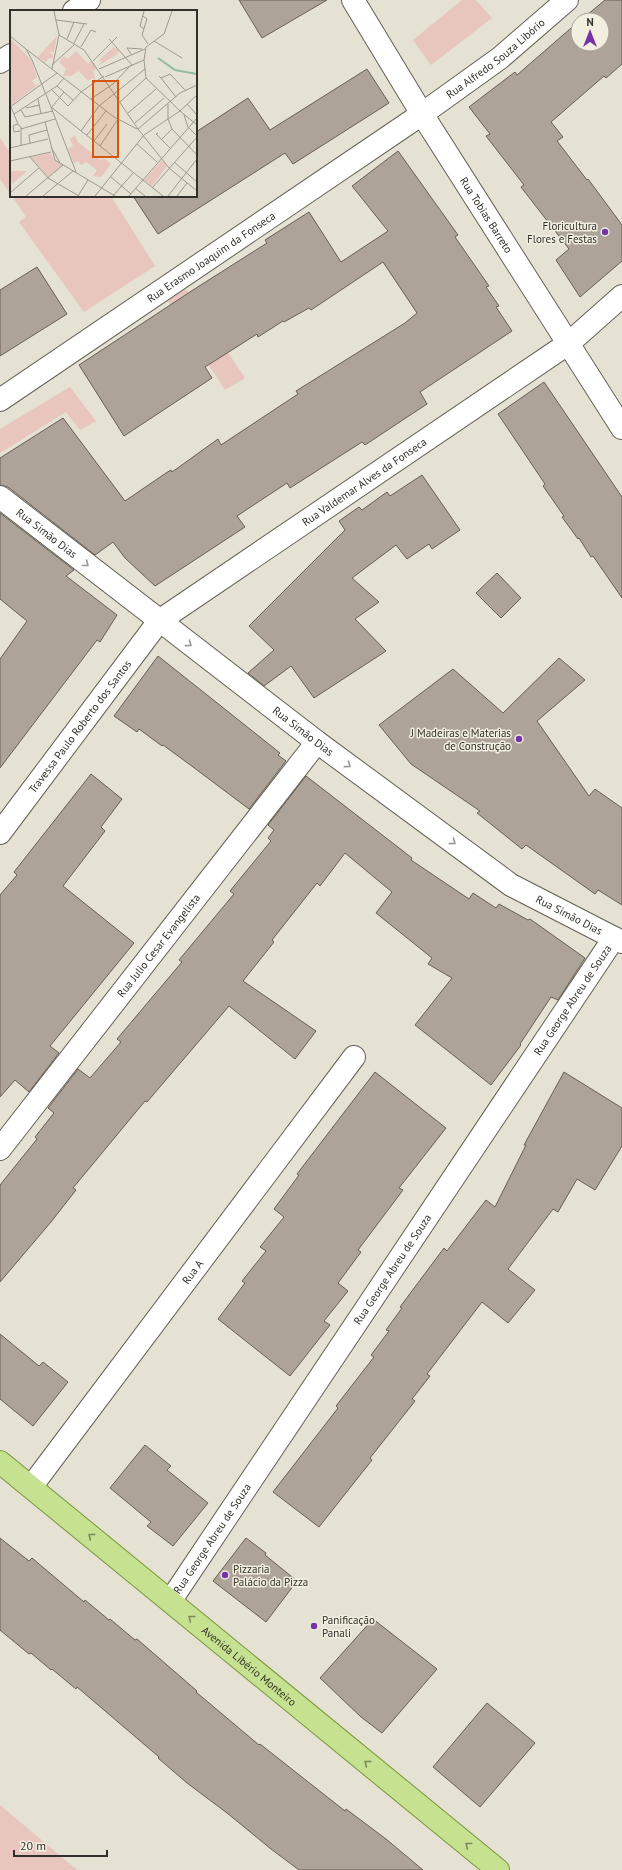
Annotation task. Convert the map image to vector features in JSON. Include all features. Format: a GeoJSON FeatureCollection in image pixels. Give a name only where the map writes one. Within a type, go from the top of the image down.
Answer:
{"type":"FeatureCollection","features":[{"type":"Feature","properties":{"kind":"main road","name":"Avenida Libério Monteiro"},"geometry":{"type":"LineString","coordinates":[[0,1462],[171,1600],[498,1870]]}},
{"type":"Feature","properties":{"kind":"street"},"geometry":{"type":"LineString","coordinates":[[75,10],[90,0]]}},
{"type":"Feature","properties":{"kind":"street","name":"Rua Tobias Barreto"},"geometry":{"type":"LineString","coordinates":[[353,0],[422,114],[622,428]]}},
{"type":"Feature","properties":{"kind":"street","name":"Rua Alfredo Souza Libório"},"geometry":{"type":"LineString","coordinates":[[422,114],[500,58],[567,0]]}},
{"type":"Feature","properties":{"kind":"street"},"geometry":{"type":"LineString","coordinates":[[0,62],[10,55]]}},
{"type":"Feature","properties":{"kind":"street","name":"Rua Erasmo Joaquim da Fonseca"},"geometry":{"type":"LineString","coordinates":[[0,400],[422,114]]}},
{"type":"Feature","properties":{"kind":"street","name":"Rua Valdemar Alves da Fonseca"},"geometry":{"type":"LineString","coordinates":[[159,621],[569,343],[622,296]]}},
{"type":"Feature","properties":{"kind":"street","name":"Rua Simão Dias"},"geometry":{"type":"LineString","coordinates":[[0,497],[317,742],[511,885],[618,940]]}},
{"type":"Feature","properties":{"kind":"street","name":"Travessa Paulo Roberto dos Santos"},"geometry":{"type":"LineString","coordinates":[[0,833],[159,621]]}},
{"type":"Feature","properties":{"kind":"street","name":"Rua Julio Cesar Evangelista"},"geometry":{"type":"LineString","coordinates":[[0,1149],[317,742]]}},
{"type":"Feature","properties":{"kind":"street","name":"Rua George Abreu de Souza"},"geometry":{"type":"LineString","coordinates":[[171,1600],[618,940]]}},
{"type":"Feature","properties":{"kind":"street","name":"Rua A"},"geometry":{"type":"LineString","coordinates":[[31,1487],[354,1057]]}},
{"type":"Feature","properties":{"kind":"shaded area"},"geometry":{"type":"Polygon","coordinates":[[[462,0],[476,0],[492,18],[431,65],[413,40],[462,0]]]}},
{"type":"Feature","properties":{"kind":"shaded area"},"geometry":{"type":"Polygon","coordinates":[[[0,138],[10,153],[10,194],[0,179],[0,138]]]}},
{"type":"Feature","properties":{"kind":"shaded area"},"geometry":{"type":"Polygon","coordinates":[[[13,197],[40,197],[42,200],[46,197],[112,197],[155,266],[84,312],[19,222],[26,217],[13,197]]]}},
{"type":"Feature","properties":{"kind":"shaded area"},"geometry":{"type":"Polygon","coordinates":[[[186,289],[245,378],[225,390],[167,300],[186,289]]]}},
{"type":"Feature","properties":{"kind":"shaded area"},"geometry":{"type":"Polygon","coordinates":[[[70,387],[96,421],[80,430],[66,412],[0,453],[0,429],[70,387]]]}},
{"type":"Feature","properties":{"kind":"shaded area"},"geometry":{"type":"Polygon","coordinates":[[[0,1805],[77,1870],[0,1870],[0,1805]]]}},
{"type":"Feature","properties":{"kind":"building"},"geometry":{"type":"Polygon","coordinates":[[[239,0],[327,0],[262,38],[239,0]]]}},
{"type":"Feature","properties":{"kind":"building"},"geometry":{"type":"Polygon","coordinates":[[[605,0],[622,0],[622,64],[606,78],[604,76],[551,122],[563,137],[557,141],[587,180],[588,179],[622,225],[622,261],[580,297],[556,260],[569,249],[521,187],[524,185],[486,136],[490,134],[469,107],[515,72],[517,75],[570,29],[570,52],[610,52],[610,12],[591,12],[605,0]]]}},
{"type":"Feature","properties":{"kind":"building"},"geometry":{"type":"Polygon","coordinates":[[[367,69],[389,103],[293,164],[285,153],[158,234],[134,197],[197,197],[197,131],[248,98],[270,130],[367,69]]]}},
{"type":"Feature","properties":{"kind":"building"},"geometry":{"type":"Polygon","coordinates":[[[398,151],[458,235],[455,237],[489,286],[486,287],[499,306],[496,307],[512,331],[420,392],[427,404],[365,445],[362,442],[290,488],[287,483],[237,516],[245,527],[155,586],[125,558],[113,542],[95,555],[8,487],[0,485],[0,458],[63,418],[125,501],[166,473],[171,470],[172,472],[218,439],[221,445],[298,394],[296,391],[405,323],[417,313],[383,262],[311,310],[309,308],[284,322],[283,321],[258,337],[257,334],[205,367],[212,378],[124,436],[79,365],[267,243],[265,240],[309,212],[341,262],[388,231],[352,186],[398,151]]]}},
{"type":"Feature","properties":{"kind":"building"},"geometry":{"type":"Polygon","coordinates":[[[37,267],[67,314],[0,356],[0,290],[37,267]]]}},
{"type":"Feature","properties":{"kind":"building"},"geometry":{"type":"Polygon","coordinates":[[[544,382],[622,497],[622,598],[593,556],[591,557],[579,538],[578,539],[562,517],[564,516],[543,486],[545,484],[498,414],[544,382]]]}},
{"type":"Feature","properties":{"kind":"building"},"geometry":{"type":"Polygon","coordinates":[[[422,475],[460,530],[432,549],[429,544],[407,559],[396,545],[352,578],[379,602],[355,619],[386,651],[314,698],[291,666],[264,686],[248,673],[274,650],[249,626],[345,530],[339,521],[359,507],[362,510],[387,492],[390,496],[422,475]]]}},
{"type":"Feature","properties":{"kind":"building"},"geometry":{"type":"Polygon","coordinates":[[[0,513],[74,570],[66,576],[117,615],[100,642],[97,640],[0,768],[0,659],[27,621],[0,599],[0,513]]]}},
{"type":"Feature","properties":{"kind":"building"},"geometry":{"type":"Polygon","coordinates":[[[497,573],[521,598],[501,618],[476,593],[497,573]]]}},
{"type":"Feature","properties":{"kind":"building"},"geometry":{"type":"Polygon","coordinates":[[[158,656],[280,753],[278,755],[286,761],[249,809],[163,745],[162,746],[139,729],[137,732],[114,716],[158,656]]]}},
{"type":"Feature","properties":{"kind":"building"},"geometry":{"type":"Polygon","coordinates":[[[559,658],[585,680],[537,721],[589,796],[595,789],[622,808],[622,905],[598,890],[595,894],[526,845],[522,849],[477,813],[480,811],[411,764],[379,725],[453,669],[503,713],[559,658]]]}},
{"type":"Feature","properties":{"kind":"building"},"geometry":{"type":"Polygon","coordinates":[[[91,774],[122,799],[101,827],[105,831],[63,886],[134,943],[50,1046],[59,1053],[29,1092],[15,1080],[0,1097],[0,895],[17,875],[14,872],[91,774]]]}},
{"type":"Feature","properties":{"kind":"building"},"geometry":{"type":"Polygon","coordinates":[[[306,776],[412,858],[411,860],[469,899],[473,893],[496,908],[499,904],[528,920],[530,919],[585,958],[558,1000],[551,997],[520,1044],[521,1045],[491,1085],[415,1025],[452,978],[428,964],[432,958],[376,913],[392,892],[345,853],[320,886],[317,883],[272,940],[274,942],[243,981],[316,1031],[295,1059],[229,1006],[147,1102],[145,1101],[73,1188],[76,1190],[51,1222],[0,1282],[0,1185],[37,1139],[35,1137],[54,1113],[48,1108],[78,1069],[90,1078],[121,1042],[117,1039],[182,962],[179,960],[234,894],[230,891],[271,841],[268,838],[274,830],[268,825],[306,776]]]}},
{"type":"Feature","properties":{"kind":"building"},"geometry":{"type":"Polygon","coordinates":[[[375,1072],[446,1128],[399,1188],[403,1190],[358,1250],[361,1252],[338,1283],[348,1291],[324,1321],[330,1325],[290,1376],[218,1319],[245,1283],[242,1281],[266,1251],[260,1247],[284,1217],[274,1209],[299,1175],[297,1174],[375,1072]]]}},
{"type":"Feature","properties":{"kind":"building"},"geometry":{"type":"Polygon","coordinates":[[[564,1072],[622,1108],[622,1146],[595,1190],[577,1179],[558,1212],[553,1209],[508,1269],[535,1290],[508,1323],[482,1302],[427,1374],[430,1376],[412,1399],[415,1401],[370,1458],[372,1460],[319,1527],[273,1492],[338,1408],[336,1406],[374,1357],[371,1355],[389,1331],[386,1330],[402,1308],[400,1307],[444,1248],[447,1251],[486,1200],[495,1207],[526,1145],[524,1145],[564,1072]]]}},
{"type":"Feature","properties":{"kind":"building"},"geometry":{"type":"Polygon","coordinates":[[[0,1334],[39,1366],[43,1362],[68,1382],[33,1426],[0,1399],[0,1334]]]}},
{"type":"Feature","properties":{"kind":"building"},"geometry":{"type":"Polygon","coordinates":[[[145,1445],[171,1466],[167,1470],[208,1503],[173,1546],[147,1526],[151,1522],[110,1488],[145,1445]]]}},
{"type":"Feature","properties":{"kind":"building"},"geometry":{"type":"Polygon","coordinates":[[[0,1538],[29,1561],[32,1558],[84,1602],[85,1600],[135,1640],[137,1639],[197,1691],[196,1692],[259,1745],[260,1744],[345,1811],[346,1809],[386,1839],[423,1870],[299,1870],[271,1849],[187,1783],[77,1687],[76,1689],[0,1630],[0,1538]]]}},
{"type":"Feature","properties":{"kind":"building"},"geometry":{"type":"Polygon","coordinates":[[[246,1538],[266,1553],[265,1555],[297,1581],[266,1622],[213,1581],[246,1538]]]}},
{"type":"Feature","properties":{"kind":"building"},"geometry":{"type":"Polygon","coordinates":[[[373,1619],[437,1669],[382,1733],[361,1717],[320,1678],[373,1619]]]}},
{"type":"Feature","properties":{"kind":"building"},"geometry":{"type":"Polygon","coordinates":[[[487,1703],[535,1743],[480,1807],[433,1767],[487,1703]]]}},
{"type":"Feature","properties":{"kind":"place","name":"Floricultura Flores e Festas"},"geometry":{"type":"Point","coordinates":[605,232]}},
{"type":"Feature","properties":{"kind":"place","name":"J Madeiras e Materias de Construção"},"geometry":{"type":"Point","coordinates":[519,739]}},
{"type":"Feature","properties":{"kind":"place","name":"Pizzaria Palácio da Pizza"},"geometry":{"type":"Point","coordinates":[225,1575]}},
{"type":"Feature","properties":{"kind":"place","name":"Panificação Panali"},"geometry":{"type":"Point","coordinates":[314,1626]}}]}
